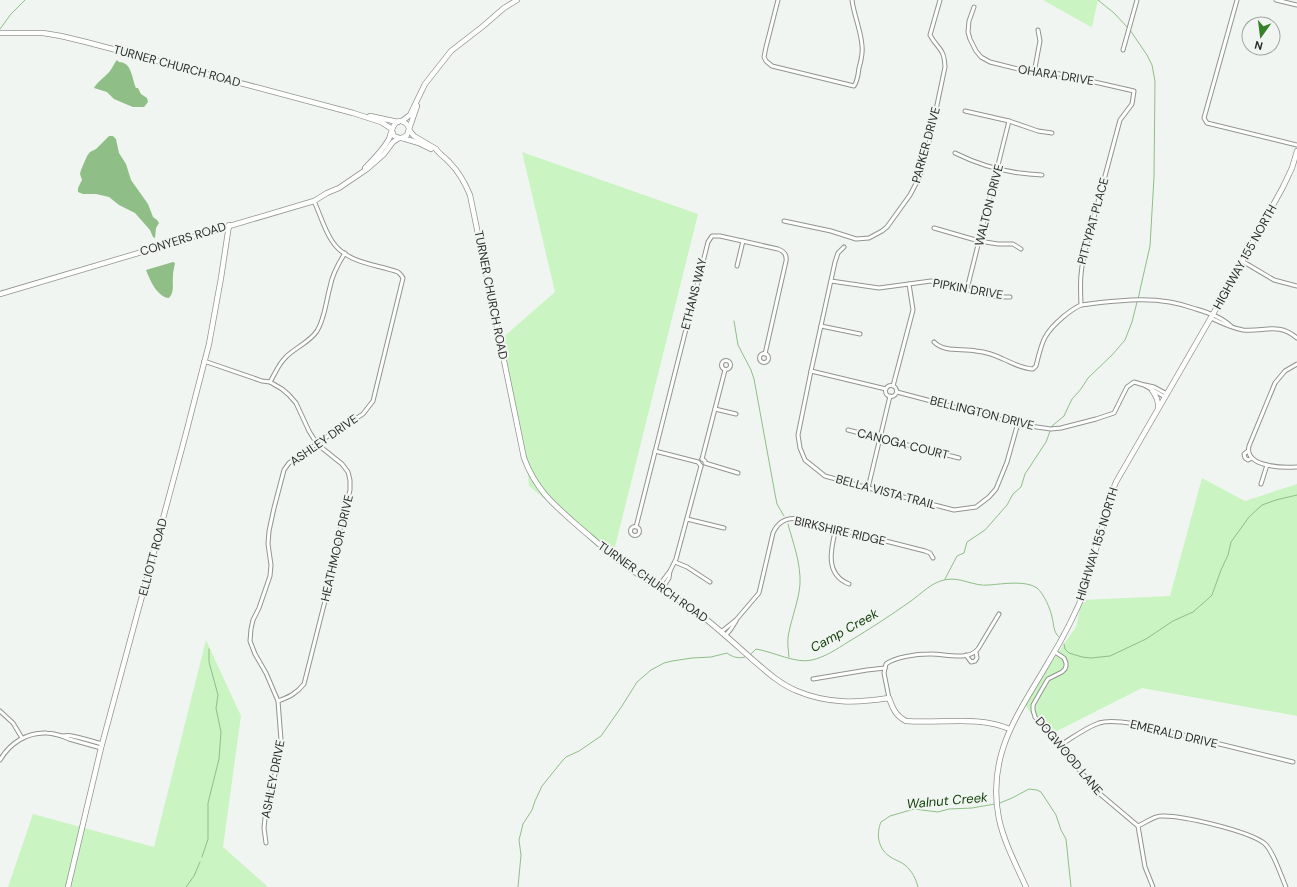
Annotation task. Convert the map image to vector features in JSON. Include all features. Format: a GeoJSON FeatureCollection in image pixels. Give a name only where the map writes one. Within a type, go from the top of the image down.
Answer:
{"type":"FeatureCollection","features":[{"type":"Feature","properties":{"kind":"street"},"geometry":{"type":"LineString","coordinates":[[427,82],[407,135],[400,138],[394,136],[392,130],[395,124],[410,115],[418,97],[427,82],[434,71],[451,51],[504,8],[517,0]]}},
{"type":"Feature","properties":{"kind":"street"},"geometry":{"type":"LineString","coordinates":[[778,0],[764,57],[766,61],[772,66],[854,86],[857,81],[862,46],[852,0]]}},
{"type":"Feature","properties":{"kind":"street","name":"PARKER DRIVE"},"geometry":{"type":"LineString","coordinates":[[784,221],[861,239],[869,238],[882,231],[898,213],[920,176],[944,75],[945,56],[930,35],[940,0]]}},
{"type":"Feature","properties":{"kind":"street"},"geometry":{"type":"LineString","coordinates":[[1123,50],[1137,0]]}},
{"type":"Feature","properties":{"kind":"street"},"geometry":{"type":"LineString","coordinates":[[1237,0],[1204,118],[1207,123],[1216,126],[1297,144]]}},
{"type":"Feature","properties":{"kind":"street"},"geometry":{"type":"LineString","coordinates":[[1276,0],[1297,5]]}},
{"type":"Feature","properties":{"kind":"street","name":"OHARA DRIVE"},"geometry":{"type":"LineString","coordinates":[[974,7],[969,21],[968,32],[973,45],[981,57],[990,62],[1034,73],[1054,73],[1133,89],[1135,92],[1132,104],[1120,120],[1115,139]]}},
{"type":"Feature","properties":{"kind":"street"},"geometry":{"type":"LineString","coordinates":[[1034,73],[1040,41],[1038,30]]}},
{"type":"Feature","properties":{"kind":"street","name":"TURNER CHURCH ROAD"},"geometry":{"type":"LineString","coordinates":[[0,32],[43,33],[61,36],[353,113],[381,122],[392,130]]}},
{"type":"Feature","properties":{"kind":"street","name":"TURNER CHURCH ROAD"},"geometry":{"type":"LineString","coordinates":[[353,113],[355,112],[400,122]]}},
{"type":"Feature","properties":{"kind":"street"},"geometry":{"type":"LineString","coordinates":[[965,112],[1009,121],[1038,131],[1052,133]]}},
{"type":"Feature","properties":{"kind":"street","name":"WALTON DRIVE"},"geometry":{"type":"LineString","coordinates":[[967,289],[1009,121]]}},
{"type":"Feature","properties":{"kind":"street"},"geometry":{"type":"LineString","coordinates":[[400,122],[407,124],[409,129]]}},
{"type":"Feature","properties":{"kind":"street","name":"TURNER CHURCH ROAD"},"geometry":{"type":"LineString","coordinates":[[409,129],[414,136],[434,147],[450,162],[470,195],[522,450],[528,468],[541,491],[612,555],[636,573],[693,609],[773,677],[786,686],[809,695],[843,702],[889,698]]}},
{"type":"Feature","properties":{"kind":"street","name":"CONYERS ROAD"},"geometry":{"type":"LineString","coordinates":[[361,172],[381,151],[392,130]]}},
{"type":"Feature","properties":{"kind":"street","name":"TURNER CHURCH ROAD"},"geometry":{"type":"LineString","coordinates":[[400,138],[419,143],[438,152]]}},
{"type":"Feature","properties":{"kind":"street","name":"CONYERS ROAD"},"geometry":{"type":"LineString","coordinates":[[0,294],[314,201],[339,188],[378,160],[393,142],[400,138]]}},
{"type":"Feature","properties":{"kind":"street","name":"PITTYPAT PLACE"},"geometry":{"type":"LineString","coordinates":[[1081,305],[1081,267],[1115,139]]}},
{"type":"Feature","properties":{"kind":"street","name":"HIGHWAY 155 NORTH"},"geometry":{"type":"LineString","coordinates":[[1026,887],[1011,852],[1000,820],[997,782],[999,762],[1003,747],[1010,729],[1070,625],[1085,590],[1110,497],[1116,482],[1212,316],[1287,181],[1297,151]]}},
{"type":"Feature","properties":{"kind":"street"},"geometry":{"type":"LineString","coordinates":[[955,153],[974,162],[998,169],[1022,174],[1042,175]]}},
{"type":"Feature","properties":{"kind":"street","name":"ASHLEY DRIVE"},"geometry":{"type":"LineString","coordinates":[[266,843],[264,828],[265,818],[280,752],[281,740],[278,701],[250,641],[253,620],[259,608],[270,576],[271,565],[268,544],[271,518],[284,470],[289,463],[363,414],[373,401],[403,284],[402,275],[398,272],[361,262],[344,253],[331,240],[314,201]]}},
{"type":"Feature","properties":{"kind":"street","name":"ELLIOTT ROAD"},"geometry":{"type":"LineString","coordinates":[[68,887],[102,746],[187,430],[204,361],[230,225]]}},
{"type":"Feature","properties":{"kind":"street"},"geometry":{"type":"LineString","coordinates":[[934,228],[980,241],[998,244],[1013,244],[1021,249]]}},
{"type":"Feature","properties":{"kind":"street","name":"ETHANS WAY"},"geometry":{"type":"LineString","coordinates":[[636,527],[708,241],[712,236],[718,235],[780,250],[785,253],[786,261],[765,354]]}},
{"type":"Feature","properties":{"kind":"street"},"geometry":{"type":"LineString","coordinates":[[737,266],[743,241]]}},
{"type":"Feature","properties":{"kind":"street","name":"BELLA VISTA TRAIL"},"geometry":{"type":"LineString","coordinates":[[844,246],[838,253],[831,281],[798,435],[800,448],[805,460],[825,476],[868,488],[954,510],[976,507],[989,497],[996,489],[1007,462],[1018,423]]}},
{"type":"Feature","properties":{"kind":"street"},"geometry":{"type":"LineString","coordinates":[[270,382],[285,358],[302,346],[317,331],[330,285],[338,263],[344,253]]}},
{"type":"Feature","properties":{"kind":"street"},"geometry":{"type":"LineString","coordinates":[[1242,261],[1274,280],[1297,286]]}},
{"type":"Feature","properties":{"kind":"street","name":"PIPKIN DRIVE"},"geometry":{"type":"LineString","coordinates":[[831,281],[879,288],[931,281],[997,297],[1010,297]]}},
{"type":"Feature","properties":{"kind":"street"},"geometry":{"type":"LineString","coordinates":[[893,386],[913,310],[909,284]]}},
{"type":"Feature","properties":{"kind":"street"},"geometry":{"type":"LineString","coordinates":[[934,342],[938,347],[957,350],[976,350],[1003,359],[1020,367],[1033,369],[1036,366],[1048,330],[1074,308],[1081,305],[1132,300],[1161,300],[1177,303],[1223,320],[1231,326],[1245,330],[1277,328],[1288,332],[1297,338]]}},
{"type":"Feature","properties":{"kind":"street"},"geometry":{"type":"LineString","coordinates":[[821,326],[860,334]]}},
{"type":"Feature","properties":{"kind":"street","name":"HEATHMOOR DRIVE"},"geometry":{"type":"LineString","coordinates":[[204,361],[262,381],[270,382],[289,395],[296,403],[317,444],[342,464],[348,472],[350,480],[350,490],[336,545],[328,589],[304,684],[298,692],[290,697],[278,701]]}},
{"type":"Feature","properties":{"kind":"street"},"geometry":{"type":"LineString","coordinates":[[1252,458],[1248,460],[1245,458],[1244,454],[1248,451],[1274,385],[1282,374],[1297,364]]}},
{"type":"Feature","properties":{"kind":"street"},"geometry":{"type":"LineString","coordinates":[[698,462],[702,459],[725,370]]}},
{"type":"Feature","properties":{"kind":"street"},"geometry":{"type":"LineString","coordinates":[[811,371],[886,389],[893,386]]}},
{"type":"Feature","properties":{"kind":"street","name":"BELLINGTON DRIVE"},"geometry":{"type":"LineString","coordinates":[[897,392],[1018,423],[1051,429],[1061,428],[1114,413],[1127,387],[1134,382],[1154,387],[1166,396]]}},
{"type":"Feature","properties":{"kind":"street"},"geometry":{"type":"LineString","coordinates":[[1144,385],[1166,396]]}},
{"type":"Feature","properties":{"kind":"street"},"geometry":{"type":"LineString","coordinates":[[890,396],[897,392],[896,388],[893,386]]}},
{"type":"Feature","properties":{"kind":"street"},"geometry":{"type":"LineString","coordinates":[[886,389],[890,396]]}},
{"type":"Feature","properties":{"kind":"street"},"geometry":{"type":"LineString","coordinates":[[1152,390],[1158,400],[1158,410]]}},
{"type":"Feature","properties":{"kind":"street"},"geometry":{"type":"LineString","coordinates":[[868,488],[890,396]]}},
{"type":"Feature","properties":{"kind":"street"},"geometry":{"type":"LineString","coordinates":[[715,409],[736,414]]}},
{"type":"Feature","properties":{"kind":"street","name":"CANOGA COURT"},"geometry":{"type":"LineString","coordinates":[[848,430],[960,458]]}},
{"type":"Feature","properties":{"kind":"street"},"geometry":{"type":"LineString","coordinates":[[655,451],[698,462],[700,466],[688,519],[675,562],[670,571],[669,578],[660,588]]}},
{"type":"Feature","properties":{"kind":"street"},"geometry":{"type":"LineString","coordinates":[[1248,451],[1255,461],[1267,465],[1284,468],[1297,467]]}},
{"type":"Feature","properties":{"kind":"street"},"geometry":{"type":"LineString","coordinates":[[702,459],[705,463],[738,473]]}},
{"type":"Feature","properties":{"kind":"street"},"geometry":{"type":"LineString","coordinates":[[700,466],[703,466],[705,463]]}},
{"type":"Feature","properties":{"kind":"street"},"geometry":{"type":"LineString","coordinates":[[1261,484],[1267,465]]}},
{"type":"Feature","properties":{"kind":"street","name":"BIRKSHIRE RIDGE"},"geometry":{"type":"LineString","coordinates":[[723,634],[732,629],[736,620],[759,593],[772,535],[778,525],[787,520],[794,518],[927,551],[933,558]]}},
{"type":"Feature","properties":{"kind":"street"},"geometry":{"type":"LineString","coordinates":[[688,519],[724,528]]}},
{"type":"Feature","properties":{"kind":"street"},"geometry":{"type":"LineString","coordinates":[[836,528],[831,551],[833,569],[840,579],[849,584]]}},
{"type":"Feature","properties":{"kind":"street"},"geometry":{"type":"LineString","coordinates":[[675,562],[710,582]]}},
{"type":"Feature","properties":{"kind":"street"},"geometry":{"type":"LineString","coordinates":[[966,655],[971,662],[975,661],[977,658],[976,652],[998,614]]}},
{"type":"Feature","properties":{"kind":"street"},"geometry":{"type":"LineString","coordinates":[[976,652],[966,655],[917,655],[894,659],[886,664],[884,673],[892,707],[897,715],[906,721],[976,721],[1000,725],[1010,729]]}},
{"type":"Feature","properties":{"kind":"street","name":"DOGWOOD LANE"},"geometry":{"type":"LineString","coordinates":[[1054,652],[1064,658],[1066,662],[1065,669],[1048,679],[1033,705],[1035,717],[1100,794],[1138,826]]}},
{"type":"Feature","properties":{"kind":"street"},"geometry":{"type":"LineString","coordinates":[[813,679],[885,668]]}},
{"type":"Feature","properties":{"kind":"street"},"geometry":{"type":"LineString","coordinates":[[0,711],[12,723],[22,738]]}},
{"type":"Feature","properties":{"kind":"street","name":"EMERALD DRIVE"},"geometry":{"type":"LineString","coordinates":[[1059,746],[1100,723],[1114,722],[1128,723],[1162,730],[1293,762]]}},
{"type":"Feature","properties":{"kind":"street"},"geometry":{"type":"LineString","coordinates":[[0,760],[10,746],[22,738],[43,733],[62,736],[70,735],[102,746]]}},
{"type":"Feature","properties":{"kind":"street"},"geometry":{"type":"LineString","coordinates":[[1152,887],[1145,867],[1138,826],[1159,816],[1183,818],[1245,833],[1265,844],[1275,860],[1286,887]]}},
{"type":"Feature","properties":{"kind":"shaded area"},"geometry":{"type":"Polygon","coordinates":[[[1043,0],[1098,0],[1092,27],[1091,27],[1043,0]]]}},
{"type":"Feature","properties":{"kind":"shaded area"},"geometry":{"type":"Polygon","coordinates":[[[117,60],[127,65],[136,88],[138,88],[141,94],[147,98],[148,102],[144,107],[133,107],[114,99],[107,92],[94,88],[97,83],[110,71],[117,60]]]}},
{"type":"Feature","properties":{"kind":"shaded area"},"geometry":{"type":"Polygon","coordinates":[[[109,136],[113,136],[116,139],[119,153],[126,164],[131,180],[148,204],[153,217],[159,223],[156,228],[155,238],[135,213],[119,205],[109,197],[78,192],[78,188],[82,180],[80,174],[81,170],[87,156],[109,136]]]}},
{"type":"Feature","properties":{"kind":"shaded area"},"geometry":{"type":"Polygon","coordinates":[[[522,152],[698,214],[613,555],[529,486],[526,453],[501,339],[555,292],[522,152]]]}},
{"type":"Feature","properties":{"kind":"shaded area"},"geometry":{"type":"Polygon","coordinates":[[[173,262],[175,263],[173,273],[173,290],[169,298],[161,295],[152,283],[146,270],[173,262]]]}},
{"type":"Feature","properties":{"kind":"shaded area"},"geometry":{"type":"Polygon","coordinates":[[[1202,478],[1245,501],[1297,484],[1297,716],[1142,688],[1047,736],[1025,705],[1031,691],[1076,627],[1082,600],[1170,596],[1202,478]]]}},
{"type":"Feature","properties":{"kind":"shaded area"},"geometry":{"type":"Polygon","coordinates":[[[206,640],[241,716],[223,847],[268,887],[8,887],[33,814],[154,847],[206,640]]]}},
{"type":"Feature","properties":{"kind":"waterway"},"geometry":{"type":"LineString","coordinates":[[0,29],[11,14],[25,0]]}},
{"type":"Feature","properties":{"kind":"waterway"},"geometry":{"type":"LineString","coordinates":[[1098,0],[1114,13],[1128,28]]}},
{"type":"Feature","properties":{"kind":"waterway"},"geometry":{"type":"LineString","coordinates":[[1130,30],[1152,65],[1155,81],[1154,177],[1150,246],[1138,299]]}},
{"type":"Feature","properties":{"kind":"waterway"},"geometry":{"type":"LineString","coordinates":[[945,579],[957,556],[964,553],[967,542],[985,530],[1007,505],[1013,494],[1021,487],[1025,474],[1046,442],[1052,426],[1064,416],[1072,399],[1088,378],[1125,340],[1132,322],[1137,302]]}},
{"type":"Feature","properties":{"kind":"waterway"},"geometry":{"type":"LineString","coordinates":[[734,321],[738,345],[754,379],[777,504],[784,516]]}},
{"type":"Feature","properties":{"kind":"waterway","name":"Camp Creek"},"geometry":{"type":"LineString","coordinates":[[1064,644],[1065,649],[1069,653],[1082,657],[1091,658],[1110,656],[1146,639],[1173,621],[1193,612],[1212,595],[1228,555],[1231,542],[1249,517],[1262,505],[1297,495]]}},
{"type":"Feature","properties":{"kind":"waterway"},"geometry":{"type":"LineString","coordinates":[[788,524],[796,553],[800,576],[798,596],[788,635],[789,657]]}},
{"type":"Feature","properties":{"kind":"waterway","name":"Camp Creek"},"geometry":{"type":"LineString","coordinates":[[750,655],[756,649],[792,659],[806,661],[822,657],[880,622],[939,581],[950,579],[983,585],[1020,583],[1037,588],[1048,605],[1055,630],[1059,637]]}},
{"type":"Feature","properties":{"kind":"waterway"},"geometry":{"type":"LineString","coordinates":[[202,857],[208,839],[208,803],[219,759],[221,732],[216,708],[218,695],[209,662],[209,649]]}},
{"type":"Feature","properties":{"kind":"waterway","name":"Camp Creek"},"geometry":{"type":"LineString","coordinates":[[518,887],[521,855],[519,840],[523,824],[532,810],[542,786],[566,757],[579,751],[601,736],[637,682],[651,670],[664,663],[672,661],[711,657],[727,653],[731,656],[740,658],[745,657]]}},
{"type":"Feature","properties":{"kind":"waterway","name":"Walnut Creek"},"geometry":{"type":"LineString","coordinates":[[1000,803],[1029,789],[1041,792],[1056,815],[1066,839],[1071,887]]}},
{"type":"Feature","properties":{"kind":"waterway","name":"Walnut Creek"},"geometry":{"type":"LineString","coordinates":[[918,887],[913,875],[907,867],[893,859],[882,849],[878,836],[881,822],[890,816],[914,809],[938,812],[949,809],[972,808],[995,804]]}},
{"type":"Feature","properties":{"kind":"waterway"},"geometry":{"type":"LineString","coordinates":[[186,887],[194,876],[200,862]]}}]}
